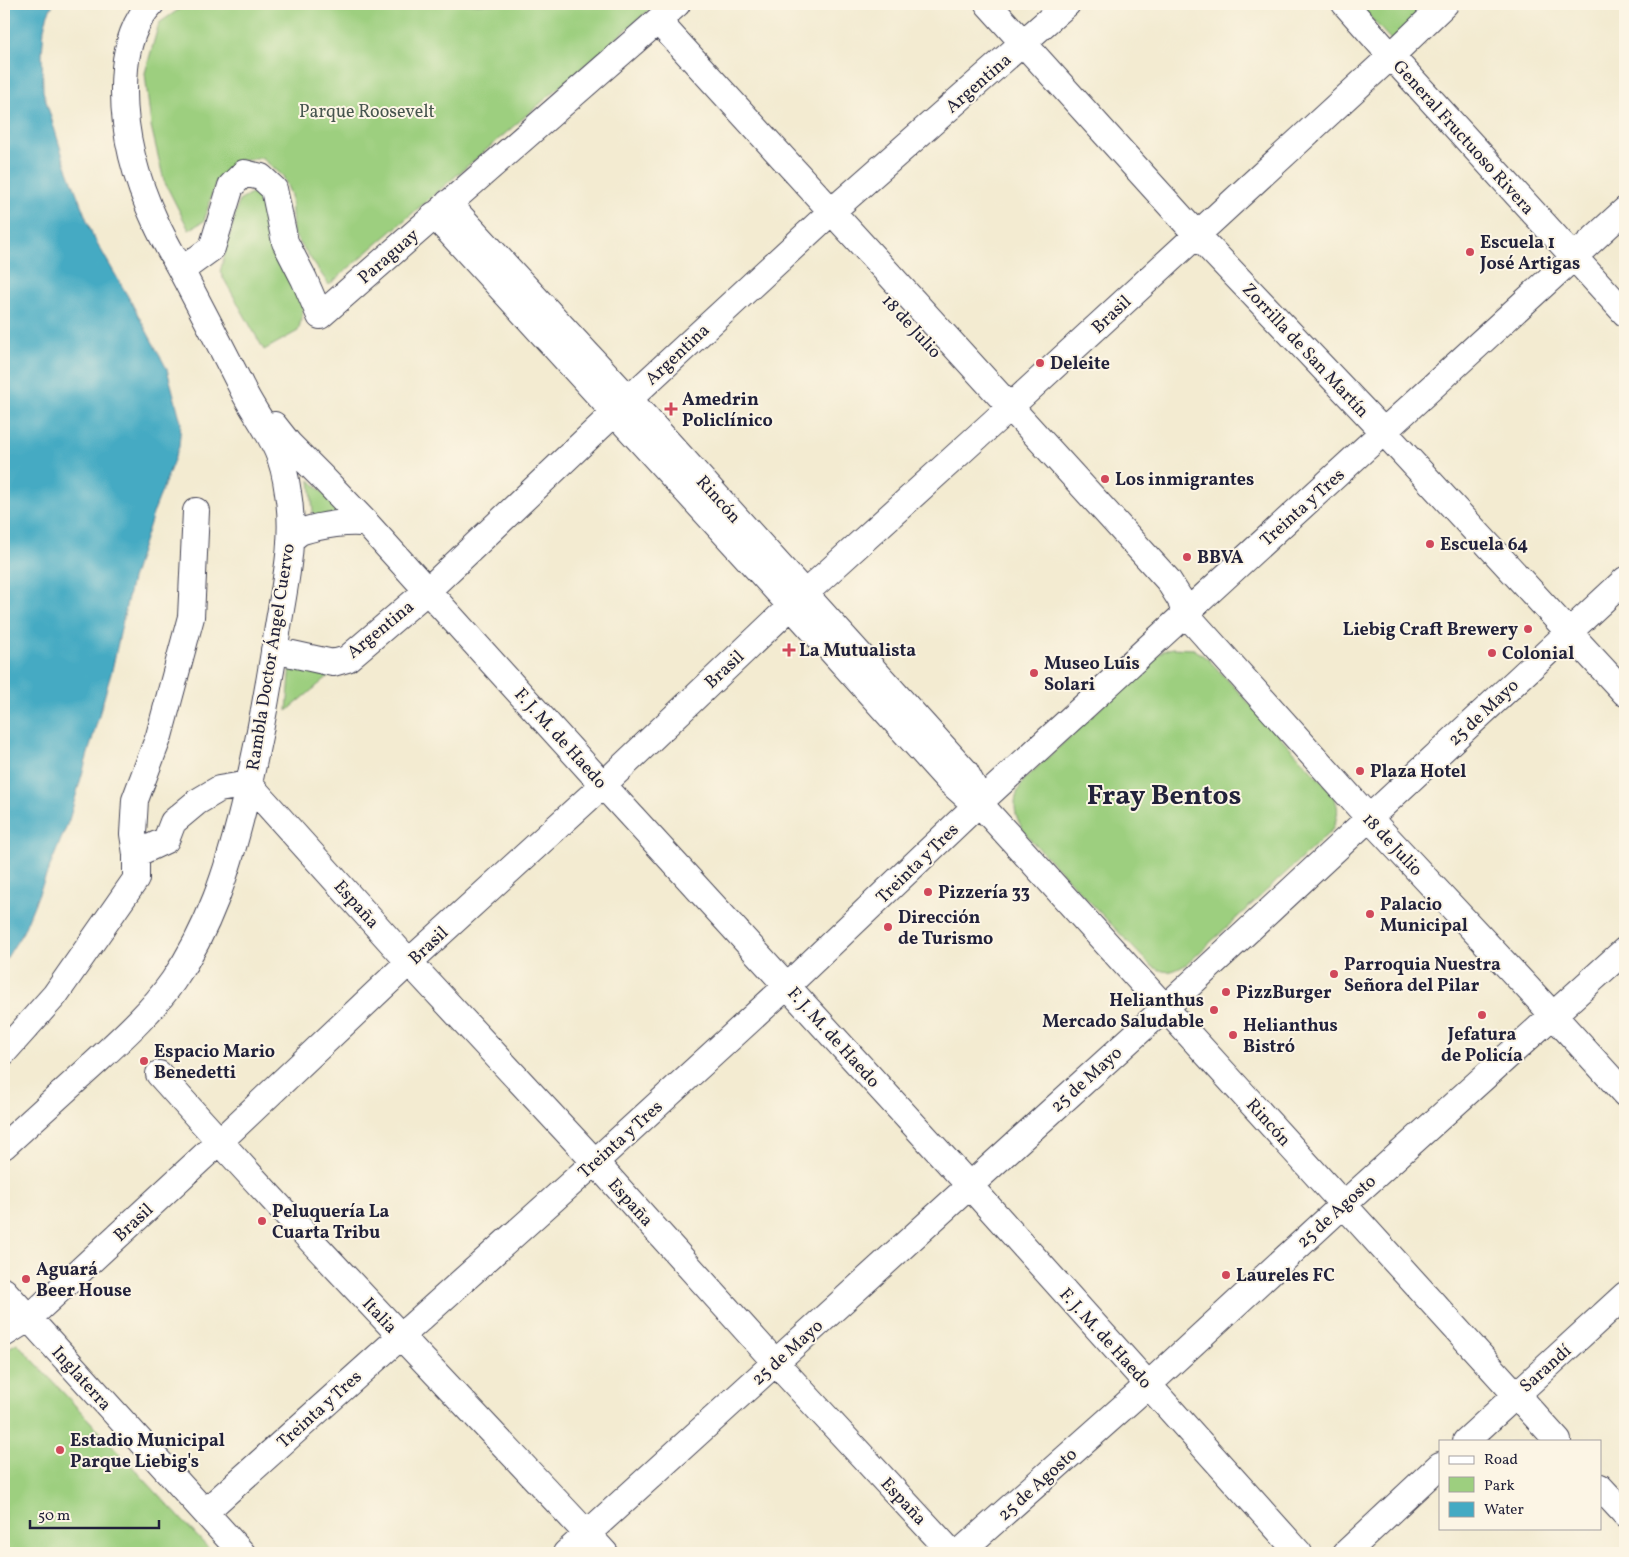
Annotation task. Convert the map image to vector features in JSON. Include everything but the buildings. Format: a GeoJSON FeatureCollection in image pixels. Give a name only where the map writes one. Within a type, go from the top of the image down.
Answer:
{"type":"FeatureCollection","features":[{"type":"Feature","properties":{"kind":"street","name":"Rambla Doctor Ángel Cuervo"},"geometry":{"type":"LineString","coordinates":[[4,1146],[143,1018],[171,984],[186,962],[206,923],[218,894],[249,784],[287,570],[290,541],[289,497],[282,464],[276,449],[157,226],[139,183],[128,140],[124,111],[126,61],[137,26],[146,9],[151,4]]}},
{"type":"Feature","properties":{"kind":"street","name":"Paraguay"},"geometry":{"type":"LineString","coordinates":[[180,268],[190,264],[212,248],[231,186],[244,173],[261,177],[274,189],[285,242],[320,316],[677,4]]}},
{"type":"Feature","properties":{"kind":"street","name":"Zorrilla de San Martín"},"geometry":{"type":"LineString","coordinates":[[988,4],[1197,234],[1384,432],[1625,693]]}},
{"type":"Feature","properties":{"kind":"street","name":"Argentina"},"geometry":{"type":"LineString","coordinates":[[274,650],[333,663],[347,659],[428,590],[621,406],[825,218],[1067,4]]}},
{"type":"Feature","properties":{"kind":"street","name":"General Fructuoso Rivera"},"geometry":{"type":"LineString","coordinates":[[1345,4],[1625,313]]}},
{"type":"Feature","properties":{"kind":"street","name":"Brasil"},"geometry":{"type":"LineString","coordinates":[[4,1334],[28,1319],[409,962],[603,785],[798,600],[1004,413],[1445,4]]}},
{"type":"Feature","properties":{"kind":"street","name":"18 de Julio"},"geometry":{"type":"LineString","coordinates":[[651,27],[1004,413],[1154,593],[1171,607],[1185,613],[1369,818],[1625,1094]]}},
{"type":"Feature","properties":{"kind":"street","name":"Rincón"},"geometry":{"type":"LineString","coordinates":[[441,209],[798,600],[965,770],[979,803],[1557,1440]]}},
{"type":"Feature","properties":{"kind":"street","name":"Treinta y Tres"},"geometry":{"type":"LineString","coordinates":[[205,1512],[595,1162],[787,986],[979,803],[1625,210]]}},
{"type":"Feature","properties":{"kind":"street","name":"F. J. M. de Haedo"},"geometry":{"type":"LineString","coordinates":[[242,386],[289,444],[428,590],[603,785],[969,1185],[1299,1553]]}},
{"type":"Feature","properties":{"kind":"street"},"geometry":{"type":"LineString","coordinates":[[4,1052],[55,995],[136,879],[136,854],[133,834],[135,800],[159,736],[191,617],[196,511]]}},
{"type":"Feature","properties":{"kind":"street"},"geometry":{"type":"LineString","coordinates":[[290,541],[302,532],[310,530],[349,522],[367,524]]}},
{"type":"Feature","properties":{"kind":"street","name":"25 de Mayo"},"geometry":{"type":"LineString","coordinates":[[566,1553],[1166,1007],[1625,580]]}},
{"type":"Feature","properties":{"kind":"street"},"geometry":{"type":"LineString","coordinates":[[136,854],[166,840],[174,822],[197,802],[219,789],[249,784]]}},
{"type":"Feature","properties":{"kind":"street","name":"España"},"geometry":{"type":"LineString","coordinates":[[249,784],[409,962],[595,1162],[775,1362],[952,1553]]}},
{"type":"Feature","properties":{"kind":"street","name":"25 de Agosto"},"geometry":{"type":"LineString","coordinates":[[959,1553],[1148,1385],[1343,1204],[1625,950]]}},
{"type":"Feature","properties":{"kind":"street","name":"Italia"},"geometry":{"type":"LineString","coordinates":[[159,1074],[219,1142],[605,1553]]}},
{"type":"Feature","properties":{"kind":"street","name":"Inglaterra"},"geometry":{"type":"LineString","coordinates":[[4,1291],[242,1553]]}},
{"type":"Feature","properties":{"kind":"street","name":"Sarandí"},"geometry":{"type":"LineString","coordinates":[[1467,1440],[1625,1295]]}},
{"type":"Feature","properties":{"kind":"street"},"geometry":{"type":"LineString","coordinates":[[1346,1553],[1439,1466]]}},
{"type":"Feature","properties":{"kind":"street"},"geometry":{"type":"LineString","coordinates":[[1602,1489],[1625,1514]]}},
{"type":"Feature","properties":{"kind":"green space","name":"Parque Roosevelt"},"geometry":{"type":"Polygon","coordinates":[[[187,4],[656,4],[329,285],[293,233],[291,195],[283,176],[262,158],[239,160],[216,181],[204,221],[189,230],[164,181],[151,126],[145,73],[159,23],[187,4]]]}},
{"type":"Feature","properties":{"kind":"green space"},"geometry":{"type":"Polygon","coordinates":[[[1358,4],[1433,4],[1392,41],[1358,4]]]}},
{"type":"Feature","properties":{"kind":"green space"},"geometry":{"type":"Polygon","coordinates":[[[253,193],[264,198],[271,241],[304,299],[298,331],[264,350],[220,272],[239,201],[253,193]]]}},
{"type":"Feature","properties":{"kind":"green space"},"geometry":{"type":"Polygon","coordinates":[[[310,480],[347,516],[314,522],[310,480]]]}},
{"type":"Feature","properties":{"kind":"green space"},"geometry":{"type":"Polygon","coordinates":[[[1172,648],[1194,649],[1209,660],[1326,786],[1336,802],[1337,817],[1332,830],[1187,964],[1172,971],[1164,971],[1149,964],[1030,839],[1017,817],[1015,803],[1019,788],[1024,780],[1154,658],[1163,651],[1172,648]]]}},
{"type":"Feature","properties":{"kind":"green space"},"geometry":{"type":"Polygon","coordinates":[[[291,663],[336,670],[287,711],[291,663]]]}},
{"type":"Feature","properties":{"kind":"green space","name":"Estadio Municipal Parque Liebig's"},"geometry":{"type":"Polygon","coordinates":[[[17,1343],[212,1553],[4,1553],[4,1351],[17,1343]]]}},
{"type":"Feature","properties":{"kind":"water"},"geometry":{"type":"Polygon","coordinates":[[[4,4],[53,4],[44,29],[42,54],[43,91],[64,160],[93,236],[167,369],[181,422],[179,447],[154,511],[132,579],[112,670],[69,820],[23,932],[4,962],[4,4]]]}},
{"type":"Feature","properties":{"kind":"place","name":"Escuela 1 José Artigas"},"geometry":{"type":"Point","coordinates":[1470,252]}},
{"type":"Feature","properties":{"kind":"place","name":"Deleite"},"geometry":{"type":"Point","coordinates":[1040,363]}},
{"type":"Feature","properties":{"kind":"place","name":"Amedrin Policlínico"},"geometry":{"type":"Point","coordinates":[671,409]}},
{"type":"Feature","properties":{"kind":"place","name":"Los inmigrantes"},"geometry":{"type":"Point","coordinates":[1105,479]}},
{"type":"Feature","properties":{"kind":"place","name":"Escuela 64"},"geometry":{"type":"Point","coordinates":[1430,544]}},
{"type":"Feature","properties":{"kind":"place","name":"BBVA"},"geometry":{"type":"Point","coordinates":[1187,557]}},
{"type":"Feature","properties":{"kind":"place","name":"Liebig Craft Brewery"},"geometry":{"type":"Point","coordinates":[1528,629]}},
{"type":"Feature","properties":{"kind":"place","name":"La Mutualista"},"geometry":{"type":"Point","coordinates":[789,650]}},
{"type":"Feature","properties":{"kind":"place","name":"Colonial"},"geometry":{"type":"Point","coordinates":[1492,653]}},
{"type":"Feature","properties":{"kind":"place","name":"Museo Luis Solari"},"geometry":{"type":"Point","coordinates":[1034,673]}},
{"type":"Feature","properties":{"kind":"place","name":"Plaza Hotel"},"geometry":{"type":"Point","coordinates":[1360,771]}},
{"type":"Feature","properties":{"kind":"place","name":"Pizzería 33"},"geometry":{"type":"Point","coordinates":[928,892]}},
{"type":"Feature","properties":{"kind":"place","name":"Palacio Municipal"},"geometry":{"type":"Point","coordinates":[1370,914]}},
{"type":"Feature","properties":{"kind":"place","name":"Dirección de Turismo"},"geometry":{"type":"Point","coordinates":[888,927]}},
{"type":"Feature","properties":{"kind":"place","name":"Parroquia Nuestra Señora del Pilar"},"geometry":{"type":"Point","coordinates":[1334,974]}},
{"type":"Feature","properties":{"kind":"place","name":"PizzBurger"},"geometry":{"type":"Point","coordinates":[1226,992]}},
{"type":"Feature","properties":{"kind":"place","name":"Helianthus Mercado Saludable"},"geometry":{"type":"Point","coordinates":[1214,1010]}},
{"type":"Feature","properties":{"kind":"place","name":"Jefatura de Policía"},"geometry":{"type":"Point","coordinates":[1482,1015]}},
{"type":"Feature","properties":{"kind":"place","name":"Helianthus Bistró"},"geometry":{"type":"Point","coordinates":[1233,1035]}},
{"type":"Feature","properties":{"kind":"place","name":"Espacio Mario Benedetti"},"geometry":{"type":"Point","coordinates":[144,1061]}},
{"type":"Feature","properties":{"kind":"place","name":"Peluquería La Cuarta Tribu"},"geometry":{"type":"Point","coordinates":[262,1221]}},
{"type":"Feature","properties":{"kind":"place","name":"Laureles FC"},"geometry":{"type":"Point","coordinates":[1226,1275]}},
{"type":"Feature","properties":{"kind":"place","name":"Aguará Beer House"},"geometry":{"type":"Point","coordinates":[26,1279]}},
{"type":"Feature","properties":{"kind":"place","name":"Estadio Municipal Parque Liebig's"},"geometry":{"type":"Point","coordinates":[60,1450]}},
{"type":"Feature","properties":{"kind":"district","name":"Fray Bentos"},"geometry":{"type":"Point","coordinates":[1164,794]}}]}
